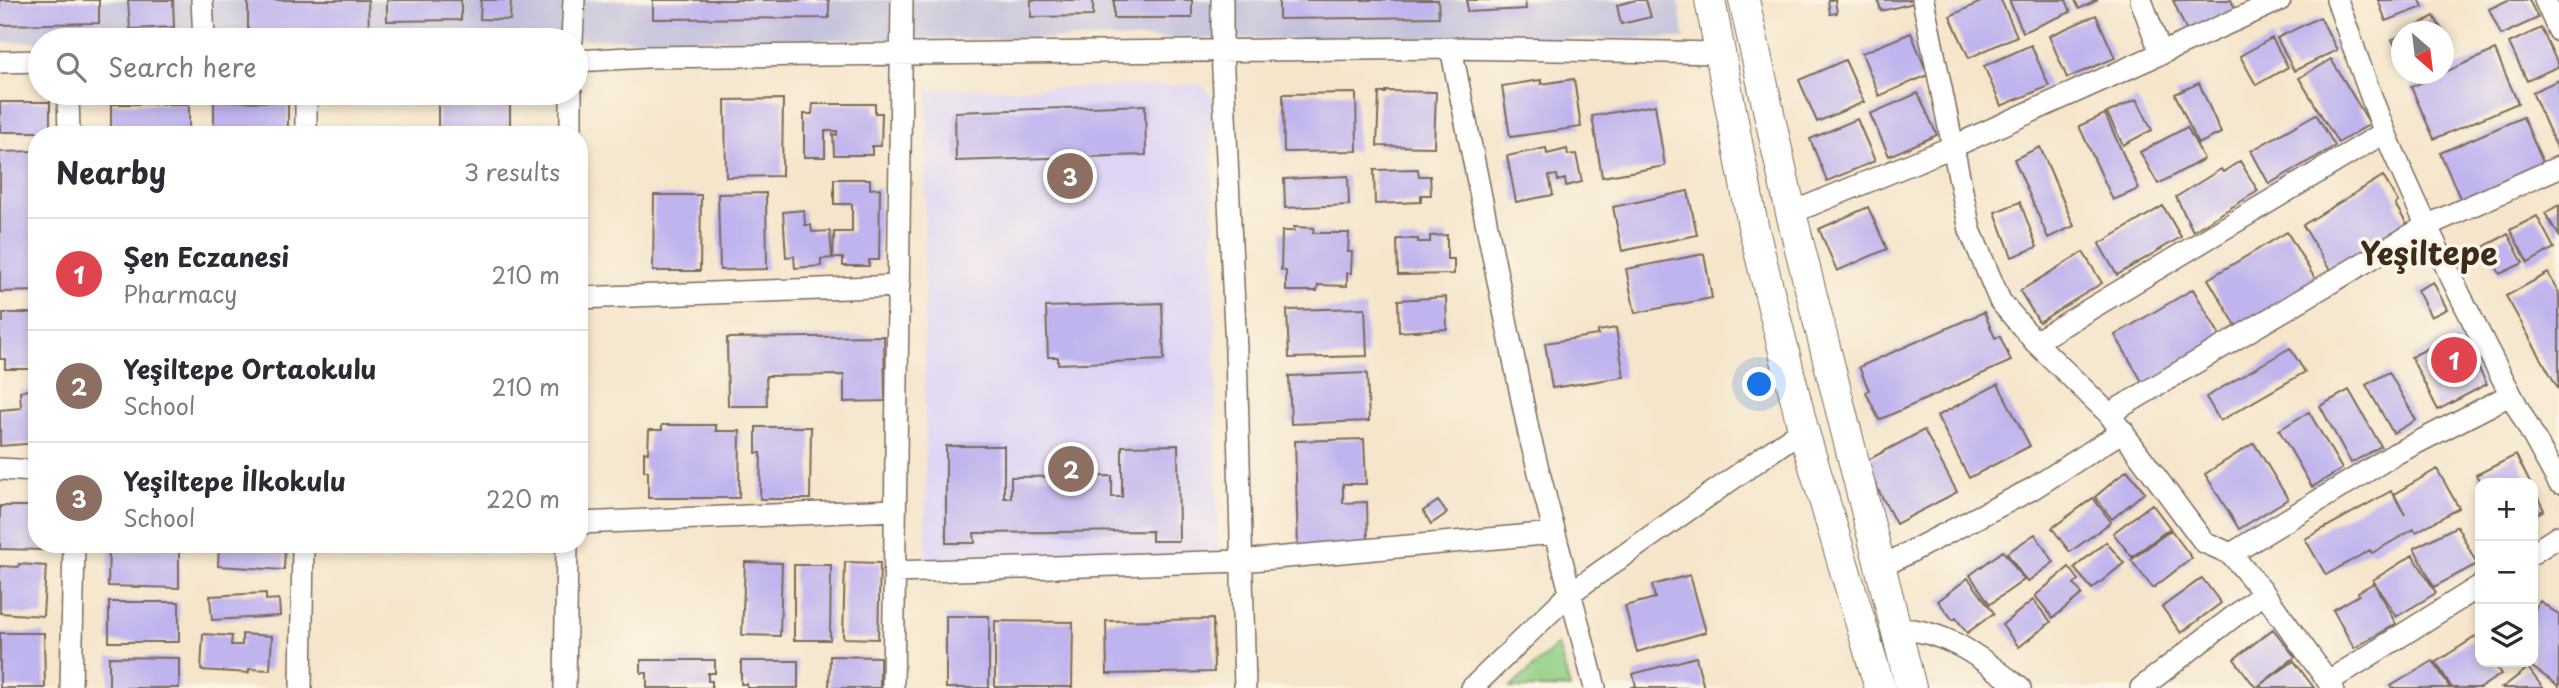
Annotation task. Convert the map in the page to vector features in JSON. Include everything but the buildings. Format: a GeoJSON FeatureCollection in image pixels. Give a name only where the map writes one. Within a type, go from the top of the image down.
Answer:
{"type":"FeatureCollection","features":[{"type":"Feature","properties":{"kind":"main road"},"geometry":{"type":"LineString","coordinates":[[1710,0],[1753,226],[1803,429],[1880,688]]}},
{"type":"Feature","properties":{"kind":"main road"},"geometry":{"type":"LineString","coordinates":[[1746,1],[1791,213],[1911,688]]}},
{"type":"Feature","properties":{"kind":"street"},"geometry":{"type":"LineString","coordinates":[[202,0],[203,28]]}},
{"type":"Feature","properties":{"kind":"street"},"geometry":{"type":"LineString","coordinates":[[572,28],[573,0]]}},
{"type":"Feature","properties":{"kind":"street"},"geometry":{"type":"LineString","coordinates":[[893,688],[902,0]]}},
{"type":"Feature","properties":{"kind":"street"},"geometry":{"type":"LineString","coordinates":[[1222,0],[1236,350],[1245,688]]}},
{"type":"Feature","properties":{"kind":"street"},"geometry":{"type":"LineString","coordinates":[[1923,0],[1970,230],[2000,301],[2035,342],[2109,414],[2204,542],[2231,554],[2264,593],[2331,685],[2475,589]]}},
{"type":"Feature","properties":{"kind":"street"},"geometry":{"type":"LineString","coordinates":[[2141,0],[2161,54]]}},
{"type":"Feature","properties":{"kind":"street"},"geometry":{"type":"LineString","coordinates":[[1791,213],[1952,147],[2280,0]]}},
{"type":"Feature","properties":{"kind":"street"},"geometry":{"type":"LineString","coordinates":[[2337,0],[2385,132],[2427,226],[2510,395],[2559,483]]}},
{"type":"Feature","properties":{"kind":"street"},"geometry":{"type":"LineString","coordinates":[[2545,0],[2559,30]]}},
{"type":"Feature","properties":{"kind":"street"},"geometry":{"type":"LineString","coordinates":[[588,60],[646,57],[1451,48],[1720,53]]}},
{"type":"Feature","properties":{"kind":"street"},"geometry":{"type":"LineString","coordinates":[[1451,48],[1530,433],[1595,688]]}},
{"type":"Feature","properties":{"kind":"street"},"geometry":{"type":"LineString","coordinates":[[0,62],[28,61]]}},
{"type":"Feature","properties":{"kind":"street"},"geometry":{"type":"LineString","coordinates":[[68,105],[69,126]]}},
{"type":"Feature","properties":{"kind":"street"},"geometry":{"type":"LineString","coordinates":[[306,105],[306,126]]}},
{"type":"Feature","properties":{"kind":"street"},"geometry":{"type":"LineString","coordinates":[[570,126],[571,105]]}},
{"type":"Feature","properties":{"kind":"street"},"geometry":{"type":"LineString","coordinates":[[2035,342],[2385,132]]}},
{"type":"Feature","properties":{"kind":"street"},"geometry":{"type":"LineString","coordinates":[[2109,414],[2427,226],[2559,167]]}},
{"type":"Feature","properties":{"kind":"street"},"geometry":{"type":"LineString","coordinates":[[588,298],[899,286]]}},
{"type":"Feature","properties":{"kind":"street"},"geometry":{"type":"LineString","coordinates":[[2231,554],[2395,454],[2510,395]]}},
{"type":"Feature","properties":{"kind":"street"},"geometry":{"type":"LineString","coordinates":[[1472,688],[1569,594],[1803,429]]}},
{"type":"Feature","properties":{"kind":"street"},"geometry":{"type":"LineString","coordinates":[[1879,568],[2032,489],[2123,431]]}},
{"type":"Feature","properties":{"kind":"street"},"geometry":{"type":"LineString","coordinates":[[0,469],[28,471]]}},
{"type":"Feature","properties":{"kind":"street"},"geometry":{"type":"LineString","coordinates":[[588,523],[895,510]]}},
{"type":"Feature","properties":{"kind":"street"},"geometry":{"type":"LineString","coordinates":[[894,572],[1241,561],[1554,533]]}},
{"type":"Feature","properties":{"kind":"street"},"geometry":{"type":"LineString","coordinates":[[2538,550],[2559,536]]}},
{"type":"Feature","properties":{"kind":"street"},"geometry":{"type":"LineString","coordinates":[[71,688],[74,553]]}},
{"type":"Feature","properties":{"kind":"street"},"geometry":{"type":"LineString","coordinates":[[301,688],[303,553]]}},
{"type":"Feature","properties":{"kind":"street"},"geometry":{"type":"LineString","coordinates":[[565,688],[567,553]]}},
{"type":"Feature","properties":{"kind":"street"},"geometry":{"type":"LineString","coordinates":[[2141,688],[2264,593]]}},
{"type":"Feature","properties":{"kind":"street"},"geometry":{"type":"LineString","coordinates":[[1896,628],[1920,629],[1974,652],[2020,688]]}},
{"type":"Feature","properties":{"kind":"shaded area"},"geometry":{"type":"Polygon","coordinates":[[[0,0],[1678,0],[1685,38],[588,39],[588,28],[28,28],[28,42],[0,42],[0,0]]]}},
{"type":"Feature","properties":{"kind":"shaded area"},"geometry":{"type":"Polygon","coordinates":[[[1203,85],[1212,99],[1218,566],[926,565],[924,258],[928,90],[1203,85]]]}},
{"type":"Feature","properties":{"kind":"green space"},"geometry":{"type":"Polygon","coordinates":[[[1558,645],[1570,688],[1510,688],[1558,645]]]}},
{"type":"Feature","properties":{"kind":"place","name":"Yeşiltepe İlkokulu"},"geometry":{"type":"Point","coordinates":[1070,176]}},
{"type":"Feature","properties":{"kind":"place","name":"Şen Eczanesi"},"geometry":{"type":"Point","coordinates":[2454,360]}},
{"type":"Feature","properties":{"kind":"place","name":"Yeşiltepe Ortaokulu"},"geometry":{"type":"Point","coordinates":[1071,469]}},
{"type":"Feature","properties":{"kind":"district","name":"Yeşiltepe"},"geometry":{"type":"Point","coordinates":[2429,252]}}]}
